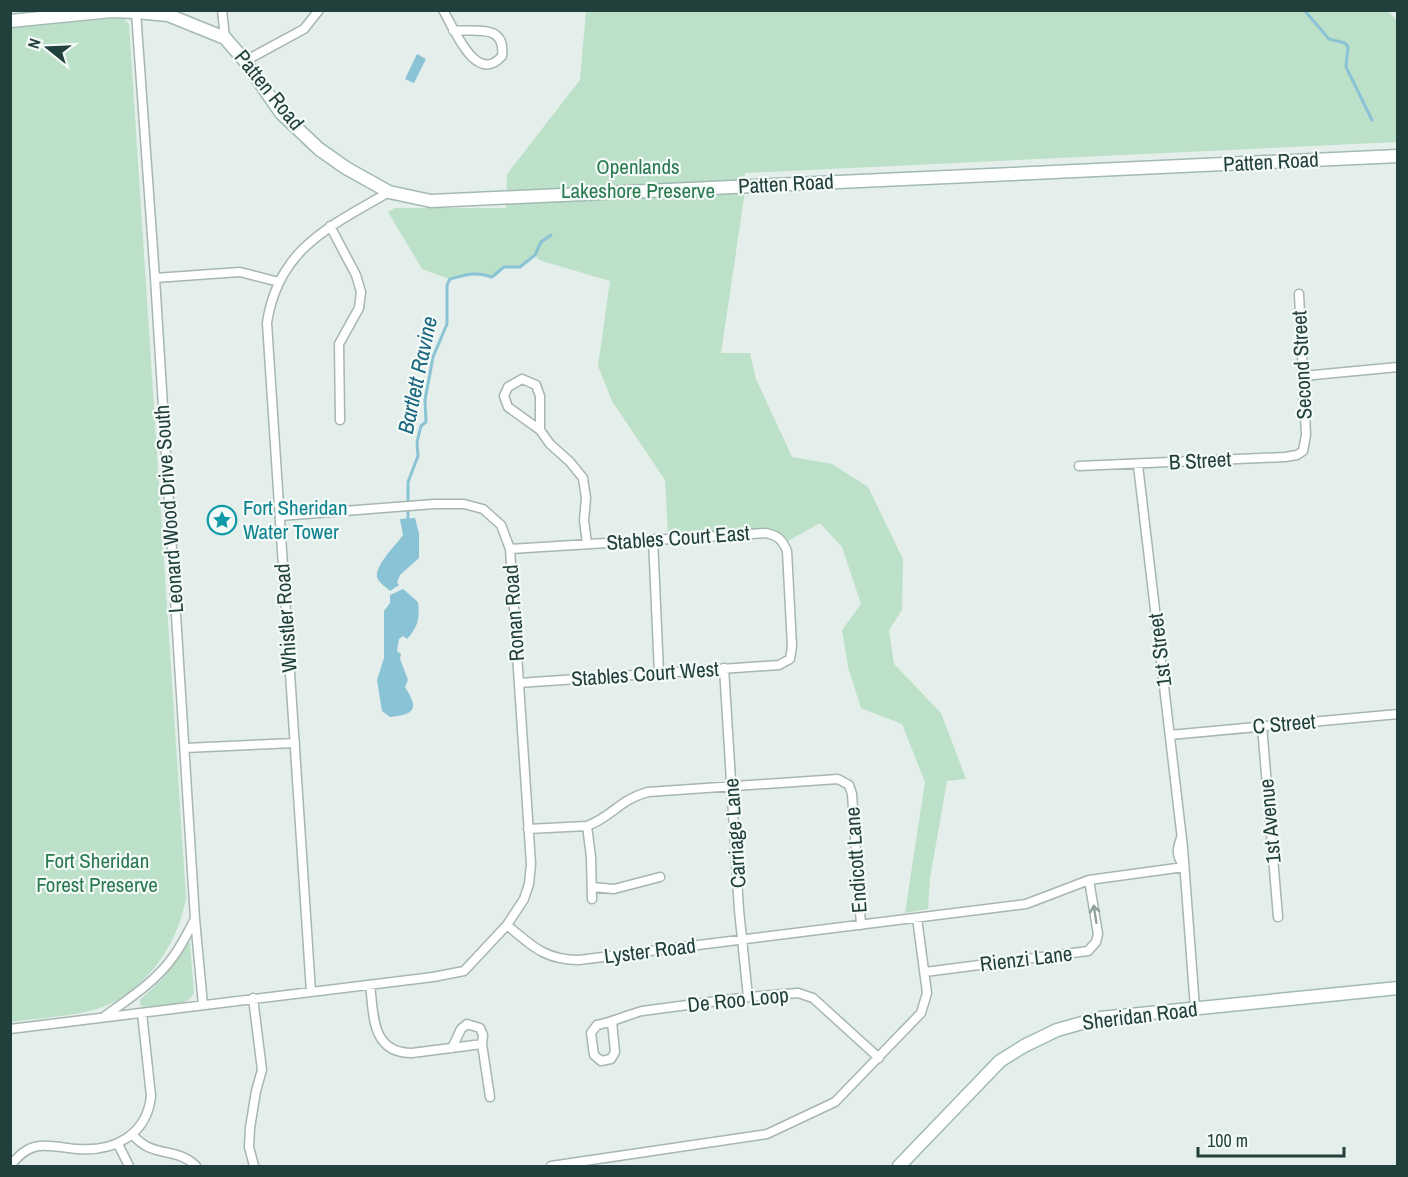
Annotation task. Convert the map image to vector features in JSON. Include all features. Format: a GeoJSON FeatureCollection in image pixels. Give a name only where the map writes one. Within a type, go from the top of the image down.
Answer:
{"type":"FeatureCollection","features":[{"type":"Feature","properties":{"kind":"street"},"geometry":{"type":"LineString","coordinates":[[222,10],[225,38]]}},
{"type":"Feature","properties":{"kind":"street"},"geometry":{"type":"LineString","coordinates":[[245,61],[304,29],[319,10]]}},
{"type":"Feature","properties":{"kind":"street"},"geometry":{"type":"LineString","coordinates":[[443,10],[453,30],[475,61],[490,64],[502,56],[501,41],[489,31],[453,30]]}},
{"type":"Feature","properties":{"kind":"street","name":"Patten Road"},"geometry":{"type":"LineString","coordinates":[[10,21],[32,14],[112,11],[166,13],[225,38],[245,61],[281,113],[319,149],[346,168],[389,192],[431,201],[1398,156]]}},
{"type":"Feature","properties":{"kind":"street","name":"Leonard Wood Drive South"},"geometry":{"type":"LineString","coordinates":[[136,12],[195,919],[203,1005]]}},
{"type":"Feature","properties":{"kind":"street","name":"Whistler Road"},"geometry":{"type":"LineString","coordinates":[[311,992],[267,323],[269,309],[279,282],[299,252],[330,226],[389,192]]}},
{"type":"Feature","properties":{"kind":"street"},"geometry":{"type":"LineString","coordinates":[[330,226],[356,275],[362,292],[359,308],[339,344],[340,420]]}},
{"type":"Feature","properties":{"kind":"street"},"geometry":{"type":"LineString","coordinates":[[155,278],[240,272],[279,282]]}},
{"type":"Feature","properties":{"kind":"street","name":"Second Street"},"geometry":{"type":"LineString","coordinates":[[1299,294],[1306,435]]}},
{"type":"Feature","properties":{"kind":"street"},"geometry":{"type":"LineString","coordinates":[[1303,376],[1398,367]]}},
{"type":"Feature","properties":{"kind":"street"},"geometry":{"type":"LineString","coordinates":[[540,430],[540,396],[536,385],[522,379],[517,381],[508,387],[504,396],[508,407],[540,430],[550,444],[570,462],[583,478],[587,544]]}},
{"type":"Feature","properties":{"kind":"street","name":"B Street"},"geometry":{"type":"LineString","coordinates":[[1079,466],[1138,465],[1297,455],[1303,451],[1306,435]]}},
{"type":"Feature","properties":{"kind":"street","name":"1st Street"},"geometry":{"type":"LineString","coordinates":[[1138,465],[1182,835],[1195,1008]]}},
{"type":"Feature","properties":{"kind":"street","name":"Ronan Road"},"geometry":{"type":"LineString","coordinates":[[280,516],[385,507],[464,504],[489,513],[501,525],[510,549],[531,864],[529,884],[520,906],[507,926]]}},
{"type":"Feature","properties":{"kind":"street","name":"Stables Court East"},"geometry":{"type":"LineString","coordinates":[[510,549],[766,533],[776,535],[782,540],[787,551],[792,646],[790,659],[779,665],[771,666]]}},
{"type":"Feature","properties":{"kind":"street"},"geometry":{"type":"LineString","coordinates":[[653,539],[659,673]]}},
{"type":"Feature","properties":{"kind":"street","name":"Stables Court West"},"geometry":{"type":"LineString","coordinates":[[519,683],[771,666]]}},
{"type":"Feature","properties":{"kind":"street","name":"Carriage Lane"},"geometry":{"type":"LineString","coordinates":[[724,668],[742,940],[748,997]]}},
{"type":"Feature","properties":{"kind":"street","name":"C Street"},"geometry":{"type":"LineString","coordinates":[[1170,735],[1398,714]]}},
{"type":"Feature","properties":{"kind":"street","name":"1st Avenue"},"geometry":{"type":"LineString","coordinates":[[1262,726],[1278,917]]}},
{"type":"Feature","properties":{"kind":"street"},"geometry":{"type":"LineString","coordinates":[[185,748],[295,743]]}},
{"type":"Feature","properties":{"kind":"street","name":"Endicott Lane"},"geometry":{"type":"LineString","coordinates":[[732,786],[838,779],[849,785],[852,794],[861,925]]}},
{"type":"Feature","properties":{"kind":"street"},"geometry":{"type":"LineString","coordinates":[[528,829],[587,826],[597,822],[626,799],[648,792],[732,786]]}},
{"type":"Feature","properties":{"kind":"street"},"geometry":{"type":"LineString","coordinates":[[587,826],[591,857],[592,899]]}},
{"type":"Feature","properties":{"kind":"street","name":"Lyster Road"},"geometry":{"type":"LineString","coordinates":[[507,926],[542,954],[565,960],[579,960],[1026,904],[1042,900],[1079,882],[1184,867]]}},
{"type":"Feature","properties":{"kind":"street"},"geometry":{"type":"LineString","coordinates":[[592,887],[614,890],[660,878]]}},
{"type":"Feature","properties":{"kind":"street","name":"Rienzi Lane"},"geometry":{"type":"LineString","coordinates":[[925,972],[1088,951],[1096,942],[1098,934],[1089,880]]}},
{"type":"Feature","properties":{"kind":"street"},"geometry":{"type":"LineString","coordinates":[[551,1167],[767,1134],[835,1102],[921,1012],[927,993],[917,918]]}},
{"type":"Feature","properties":{"kind":"street"},"geometry":{"type":"LineString","coordinates":[[102,1018],[142,990],[160,973],[174,956],[195,919]]}},
{"type":"Feature","properties":{"kind":"street"},"geometry":{"type":"LineString","coordinates":[[10,1029],[434,977],[464,970],[507,926]]}},
{"type":"Feature","properties":{"kind":"street"},"geometry":{"type":"LineString","coordinates":[[370,985],[376,1031],[390,1048],[402,1053],[412,1053],[482,1044]]}},
{"type":"Feature","properties":{"kind":"street","name":"Sheridan Road"},"geometry":{"type":"LineString","coordinates":[[899,1167],[990,1071],[1024,1046],[1076,1023],[1100,1018],[1398,988]]}},
{"type":"Feature","properties":{"kind":"street","name":"De Roo Loop"},"geometry":{"type":"LineString","coordinates":[[612,1022],[615,1052],[611,1059],[601,1061],[594,1055],[591,1033],[597,1025],[642,1011],[789,992],[798,993],[813,998],[879,1058]]}},
{"type":"Feature","properties":{"kind":"street"},"geometry":{"type":"LineString","coordinates":[[253,998],[262,1070],[250,1128],[249,1147],[254,1167]]}},
{"type":"Feature","properties":{"kind":"street"},"geometry":{"type":"LineString","coordinates":[[10,1166],[19,1155],[38,1146],[92,1149],[118,1144],[133,1135],[147,1116],[151,1096],[142,1013]]}},
{"type":"Feature","properties":{"kind":"street"},"geometry":{"type":"LineString","coordinates":[[452,1047],[461,1029],[467,1024],[480,1028],[483,1035],[482,1044],[490,1097]]}},
{"type":"Feature","properties":{"kind":"street"},"geometry":{"type":"LineString","coordinates":[[133,1135],[146,1147],[184,1157],[196,1167]]}},
{"type":"Feature","properties":{"kind":"street"},"geometry":{"type":"LineString","coordinates":[[118,1144],[129,1167]]}},
{"type":"Feature","properties":{"kind":"green space","name":"Openlands Lakeshore Preserve"},"geometry":{"type":"Polygon","coordinates":[[[1386,10],[1397,20],[1397,142],[745,173],[744,198],[721,353],[750,353],[756,379],[792,457],[832,464],[868,487],[903,559],[902,610],[889,630],[894,664],[941,713],[966,779],[947,781],[930,878],[928,909],[905,913],[925,782],[902,724],[861,708],[848,667],[842,630],[861,604],[842,547],[820,523],[788,541],[784,535],[769,529],[668,535],[665,480],[612,401],[598,366],[610,281],[539,260],[535,255],[520,267],[504,267],[492,277],[481,273],[450,279],[422,269],[388,212],[395,208],[506,208],[507,174],[580,80],[586,11],[1386,10]]]}},
{"type":"Feature","properties":{"kind":"green space","name":"Fort Sheridan Forest Preserve"},"geometry":{"type":"Polygon","coordinates":[[[123,18],[129,24],[186,898],[182,916],[166,951],[142,982],[127,994],[93,1010],[11,1022],[11,28],[123,18]]]}},
{"type":"Feature","properties":{"kind":"green space"},"geometry":{"type":"Polygon","coordinates":[[[190,943],[194,993],[190,998],[172,1005],[144,1007],[140,1005],[140,1000],[163,978],[186,944],[190,943]]]}},
{"type":"Feature","properties":{"kind":"water"},"geometry":{"type":"Polygon","coordinates":[[[417,54],[426,59],[414,83],[405,79],[417,54]]]}},
{"type":"Feature","properties":{"kind":"water"},"geometry":{"type":"Polygon","coordinates":[[[415,518],[419,533],[419,558],[400,575],[397,582],[399,585],[390,591],[379,581],[377,572],[403,535],[400,519],[415,518]]]}},
{"type":"Feature","properties":{"kind":"water"},"geometry":{"type":"Polygon","coordinates":[[[403,589],[418,602],[419,608],[414,630],[407,639],[403,636],[399,639],[397,651],[401,654],[400,659],[408,680],[405,687],[413,705],[410,712],[390,717],[382,711],[377,680],[384,658],[384,611],[390,603],[390,595],[403,589]]]}},
{"type":"Feature","properties":{"kind":"waterway"},"geometry":{"type":"LineString","coordinates":[[1304,10],[1329,39],[1345,43],[1348,47],[1346,67],[1372,120]]}},
{"type":"Feature","properties":{"kind":"waterway","name":"Bartlett Ravine"},"geometry":{"type":"LineString","coordinates":[[408,520],[408,482],[418,456],[417,442],[421,426],[426,422],[425,400],[433,357],[447,324],[447,285],[450,279],[476,274],[492,277],[504,267],[520,267],[535,255],[541,242],[551,235]]}},
{"type":"Feature","properties":{"kind":"place","name":"Fort Sheridan Water Tower"},"geometry":{"type":"Point","coordinates":[222,520]}}]}
